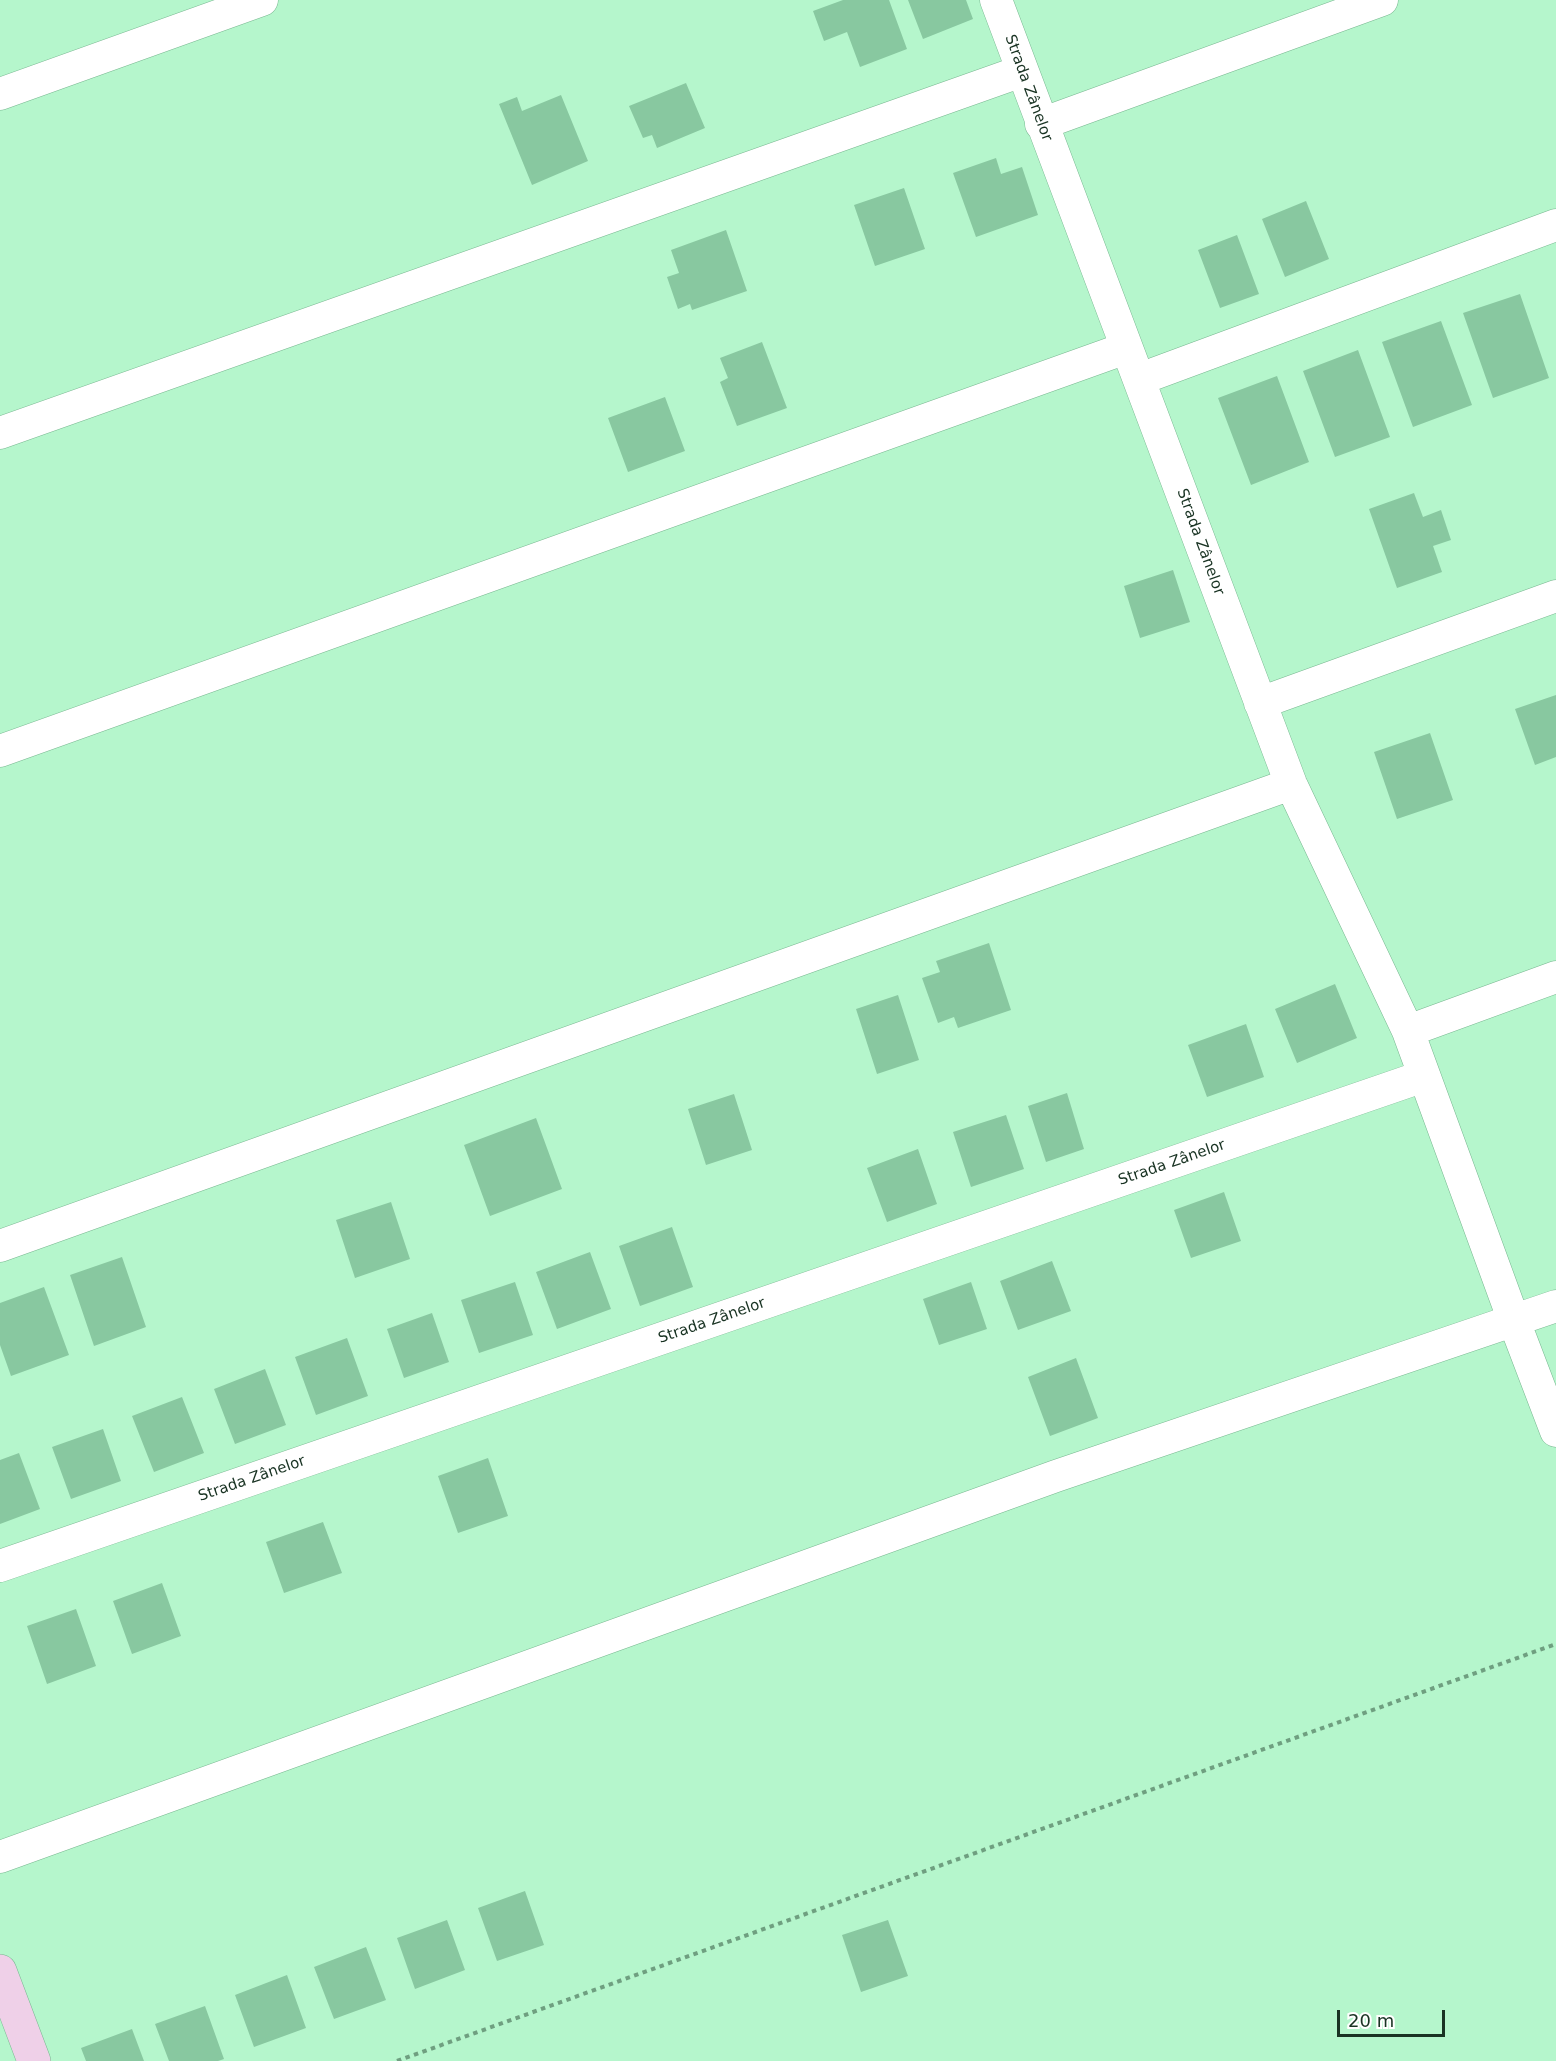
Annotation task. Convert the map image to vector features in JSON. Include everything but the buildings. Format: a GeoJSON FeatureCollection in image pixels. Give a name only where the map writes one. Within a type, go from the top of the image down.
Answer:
{"type":"FeatureCollection","features":[{"type":"Feature","properties":{"kind":"street"},"geometry":{"type":"LineString","coordinates":[[0,94],[262,0]]}},
{"type":"Feature","properties":{"kind":"street","name":"Strada Zânelor"},"geometry":{"type":"LineString","coordinates":[[996,0],[1291,784],[1408,1031],[1556,1431]]}},
{"type":"Feature","properties":{"kind":"street"},"geometry":{"type":"LineString","coordinates":[[1041,124],[1382,0]]}},
{"type":"Feature","properties":{"kind":"street"},"geometry":{"type":"LineString","coordinates":[[0,433],[1022,71]]}},
{"type":"Feature","properties":{"kind":"street"},"geometry":{"type":"LineString","coordinates":[[1140,380],[1556,225]]}},
{"type":"Feature","properties":{"kind":"street"},"geometry":{"type":"LineString","coordinates":[[0,751],[1126,348]]}},
{"type":"Feature","properties":{"kind":"street"},"geometry":{"type":"LineString","coordinates":[[1260,703],[1556,597]]}},
{"type":"Feature","properties":{"kind":"street"},"geometry":{"type":"LineString","coordinates":[[0,1246],[1291,784]]}},
{"type":"Feature","properties":{"kind":"street"},"geometry":{"type":"LineString","coordinates":[[1408,1031],[1556,977]]}},
{"type":"Feature","properties":{"kind":"street","name":"Strada Zânelor"},"geometry":{"type":"LineString","coordinates":[[0,1566],[1424,1076]]}},
{"type":"Feature","properties":{"kind":"street"},"geometry":{"type":"LineString","coordinates":[[0,1857],[1056,1476],[1556,1306]]}},
{"type":"Feature","properties":{"kind":"street"},"geometry":{"type":"LineString","coordinates":[[0,1971],[34,2061]]}},
{"type":"Feature","properties":{"kind":"path"},"geometry":{"type":"LineString","coordinates":[[397,2061],[1556,1644]]}}]}
